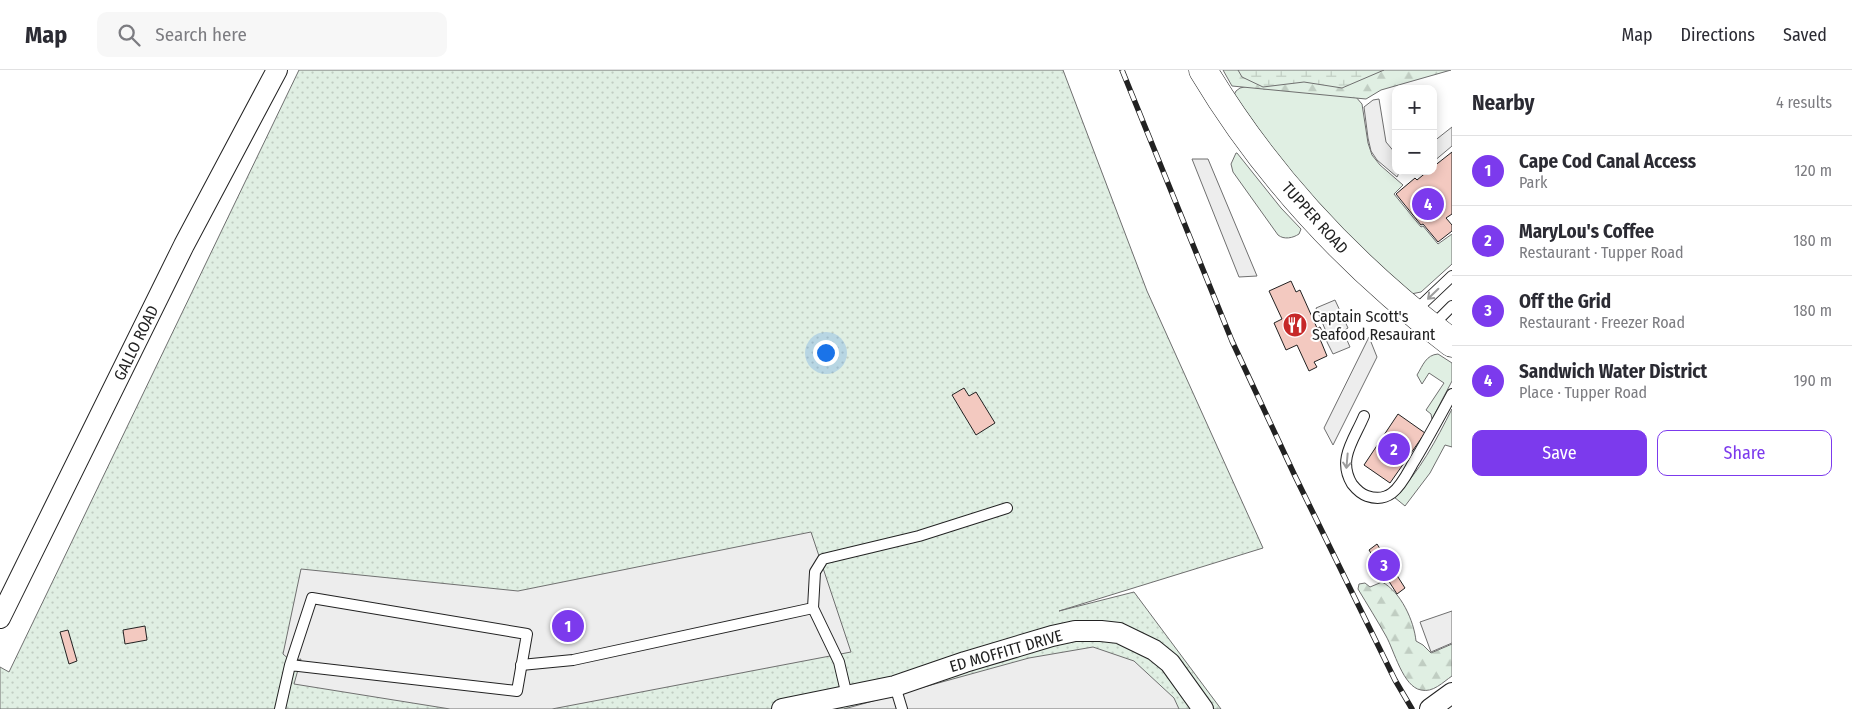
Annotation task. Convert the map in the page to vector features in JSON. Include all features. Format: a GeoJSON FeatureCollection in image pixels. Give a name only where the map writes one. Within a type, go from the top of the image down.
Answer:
{"type":"FeatureCollection","features":[{"type":"Feature","properties":{"kind":"main road","name":"TUPPER ROAD"},"geometry":{"type":"LineString","coordinates":[[1203,70],[1250,141],[1303,207],[1355,262],[1432,328]]}},
{"type":"Feature","properties":{"kind":"street","name":"GALLO ROAD"},"geometry":{"type":"LineString","coordinates":[[0,618],[184,245],[277,70]]}},
{"type":"Feature","properties":{"kind":"street","name":"ED MOFFITT DRIVE"},"geometry":{"type":"LineString","coordinates":[[782,709],[895,686],[965,662],[1075,631],[1119,633],[1154,650],[1170,664],[1202,709]]}},
{"type":"Feature","properties":{"kind":"street"},"geometry":{"type":"LineString","coordinates":[[1430,709],[1452,694]]}},
{"type":"Feature","properties":{"kind":"lane"},"geometry":{"type":"LineString","coordinates":[[1432,328],[1452,276]]}},
{"type":"Feature","properties":{"kind":"lane"},"geometry":{"type":"LineString","coordinates":[[1432,328],[1452,306]]}},
{"type":"Feature","properties":{"kind":"lane"},"geometry":{"type":"LineString","coordinates":[[1364,416],[1347,454],[1345,463],[1347,474],[1355,488],[1365,495],[1378,499],[1392,494],[1404,478],[1452,394]]}},
{"type":"Feature","properties":{"kind":"lane"},"geometry":{"type":"LineString","coordinates":[[847,696],[839,662],[812,608],[815,572],[823,559],[919,536],[1007,508]]}},
{"type":"Feature","properties":{"kind":"lane"},"geometry":{"type":"LineString","coordinates":[[280,709],[290,664],[312,598],[527,634],[516,691],[290,664]]}},
{"type":"Feature","properties":{"kind":"lane"},"geometry":{"type":"LineString","coordinates":[[522,665],[573,660],[812,608]]}},
{"type":"Feature","properties":{"kind":"lane"},"geometry":{"type":"LineString","coordinates":[[895,686],[902,709]]}},
{"type":"Feature","properties":{"kind":"green space"},"geometry":{"type":"Polygon","coordinates":[[[299,70],[1063,70],[1147,291],[1263,548],[1059,611],[1134,592],[1221,709],[0,709],[0,667],[9,672],[299,70]]]}},
{"type":"Feature","properties":{"kind":"green space"},"geometry":{"type":"Polygon","coordinates":[[[1223,70],[1451,70],[1398,85],[1392,85],[1392,87],[1381,90],[1366,99],[1232,86],[1223,70]]]}},
{"type":"Feature","properties":{"kind":"green space"},"geometry":{"type":"Polygon","coordinates":[[[1238,70],[1384,70],[1342,88],[1304,82],[1263,87],[1242,77],[1238,70]]]}},
{"type":"Feature","properties":{"kind":"green space"},"geometry":{"type":"Polygon","coordinates":[[[1253,85],[1264,89],[1304,85],[1355,96],[1362,104],[1368,143],[1372,155],[1380,165],[1403,185],[1394,194],[1421,227],[1423,226],[1438,244],[1452,234],[1452,264],[1421,292],[1411,294],[1356,244],[1287,169],[1234,95],[1240,88],[1253,85]]]}},
{"type":"Feature","properties":{"kind":"green space"},"geometry":{"type":"Polygon","coordinates":[[[1236,153],[1281,208],[1301,229],[1299,234],[1289,238],[1283,238],[1278,235],[1233,172],[1231,164],[1236,153]]]}},
{"type":"Feature","properties":{"kind":"green space"},"geometry":{"type":"Polygon","coordinates":[[[1438,354],[1452,363],[1452,381],[1432,419],[1431,414],[1426,410],[1444,383],[1429,373],[1422,384],[1417,375],[1430,356],[1438,354]]]}},
{"type":"Feature","properties":{"kind":"green space"},"geometry":{"type":"Polygon","coordinates":[[[1452,409],[1452,447],[1445,445],[1430,473],[1405,506],[1394,497],[1420,466],[1452,409]]]}},
{"type":"Feature","properties":{"kind":"green space"},"geometry":{"type":"Polygon","coordinates":[[[1382,582],[1401,600],[1413,625],[1416,641],[1431,653],[1452,644],[1452,676],[1430,690],[1425,691],[1415,687],[1404,675],[1386,636],[1358,589],[1359,584],[1365,583],[1370,587],[1382,582]]]}},
{"type":"Feature","properties":{"kind":"shaded area"},"geometry":{"type":"Polygon","coordinates":[[[1379,99],[1386,142],[1392,149],[1392,173],[1377,160],[1371,151],[1364,107],[1373,100],[1379,99]]]}},
{"type":"Feature","properties":{"kind":"shaded area"},"geometry":{"type":"Polygon","coordinates":[[[1452,127],[1452,146],[1437,159],[1437,139],[1452,127]]]}},
{"type":"Feature","properties":{"kind":"shaded area"},"geometry":{"type":"Polygon","coordinates":[[[1192,159],[1208,159],[1257,276],[1239,277],[1192,159]]]}},
{"type":"Feature","properties":{"kind":"shaded area"},"geometry":{"type":"Polygon","coordinates":[[[1335,300],[1348,328],[1343,331],[1350,347],[1333,354],[1325,338],[1328,336],[1316,308],[1335,300]]]}},
{"type":"Feature","properties":{"kind":"shaded area"},"geometry":{"type":"Polygon","coordinates":[[[1369,337],[1377,357],[1333,445],[1324,428],[1369,337]]]}},
{"type":"Feature","properties":{"kind":"shaded area"},"geometry":{"type":"Polygon","coordinates":[[[811,532],[851,652],[552,709],[450,709],[294,684],[301,659],[291,661],[283,654],[301,569],[518,591],[811,532]]]}},
{"type":"Feature","properties":{"kind":"shaded area"},"geometry":{"type":"Polygon","coordinates":[[[1452,611],[1452,643],[1431,652],[1420,622],[1452,611]]]}},
{"type":"Feature","properties":{"kind":"shaded area"},"geometry":{"type":"Polygon","coordinates":[[[1093,647],[1134,661],[1174,698],[1179,709],[844,709],[1029,658],[1093,647]]]}},
{"type":"Feature","properties":{"kind":"building"},"geometry":{"type":"Polygon","coordinates":[[[1452,152],[1452,214],[1446,218],[1452,225],[1452,231],[1438,242],[1423,224],[1421,225],[1396,194],[1415,178],[1417,180],[1423,175],[1437,175],[1437,164],[1452,152]]]}},
{"type":"Feature","properties":{"kind":"building","name":"Captain Scott's Seafood Resaurant"},"geometry":{"type":"Polygon","coordinates":[[[1291,281],[1296,292],[1300,290],[1317,328],[1320,327],[1325,337],[1320,339],[1327,356],[1314,362],[1317,367],[1309,371],[1297,345],[1286,350],[1274,323],[1282,319],[1269,291],[1291,281]]]}},
{"type":"Feature","properties":{"kind":"building"},"geometry":{"type":"Polygon","coordinates":[[[964,388],[969,396],[976,392],[995,423],[976,435],[952,395],[964,388]]]}},
{"type":"Feature","properties":{"kind":"building"},"geometry":{"type":"Polygon","coordinates":[[[1398,414],[1425,433],[1390,483],[1364,465],[1398,414]]]}},
{"type":"Feature","properties":{"kind":"building"},"geometry":{"type":"Polygon","coordinates":[[[1377,544],[1405,588],[1397,594],[1369,550],[1377,544]]]}},
{"type":"Feature","properties":{"kind":"building"},"geometry":{"type":"Polygon","coordinates":[[[145,626],[147,640],[125,644],[123,630],[145,626]]]}},
{"type":"Feature","properties":{"kind":"building"},"geometry":{"type":"Polygon","coordinates":[[[68,630],[77,661],[69,664],[60,632],[68,630]]]}},
{"type":"Feature","properties":{"kind":"railway"},"geometry":{"type":"LineString","coordinates":[[1122,70],[1232,341],[1295,476],[1395,680],[1412,709]]}},
{"type":"Feature","properties":{"kind":"place","name":"Sandwich Water District"},"geometry":{"type":"Point","coordinates":[1428,204]}},
{"type":"Feature","properties":{"kind":"place","name":"Captain Scott's Seafood Resaurant"},"geometry":{"type":"Point","coordinates":[1295,325]}},
{"type":"Feature","properties":{"kind":"place","name":"MaryLou's Coffee"},"geometry":{"type":"Point","coordinates":[1394,449]}},
{"type":"Feature","properties":{"kind":"place","name":"Off the Grid"},"geometry":{"type":"Point","coordinates":[1384,565]}},
{"type":"Feature","properties":{"kind":"place","name":"Cape Cod Canal Access"},"geometry":{"type":"Point","coordinates":[568,626]}}]}
